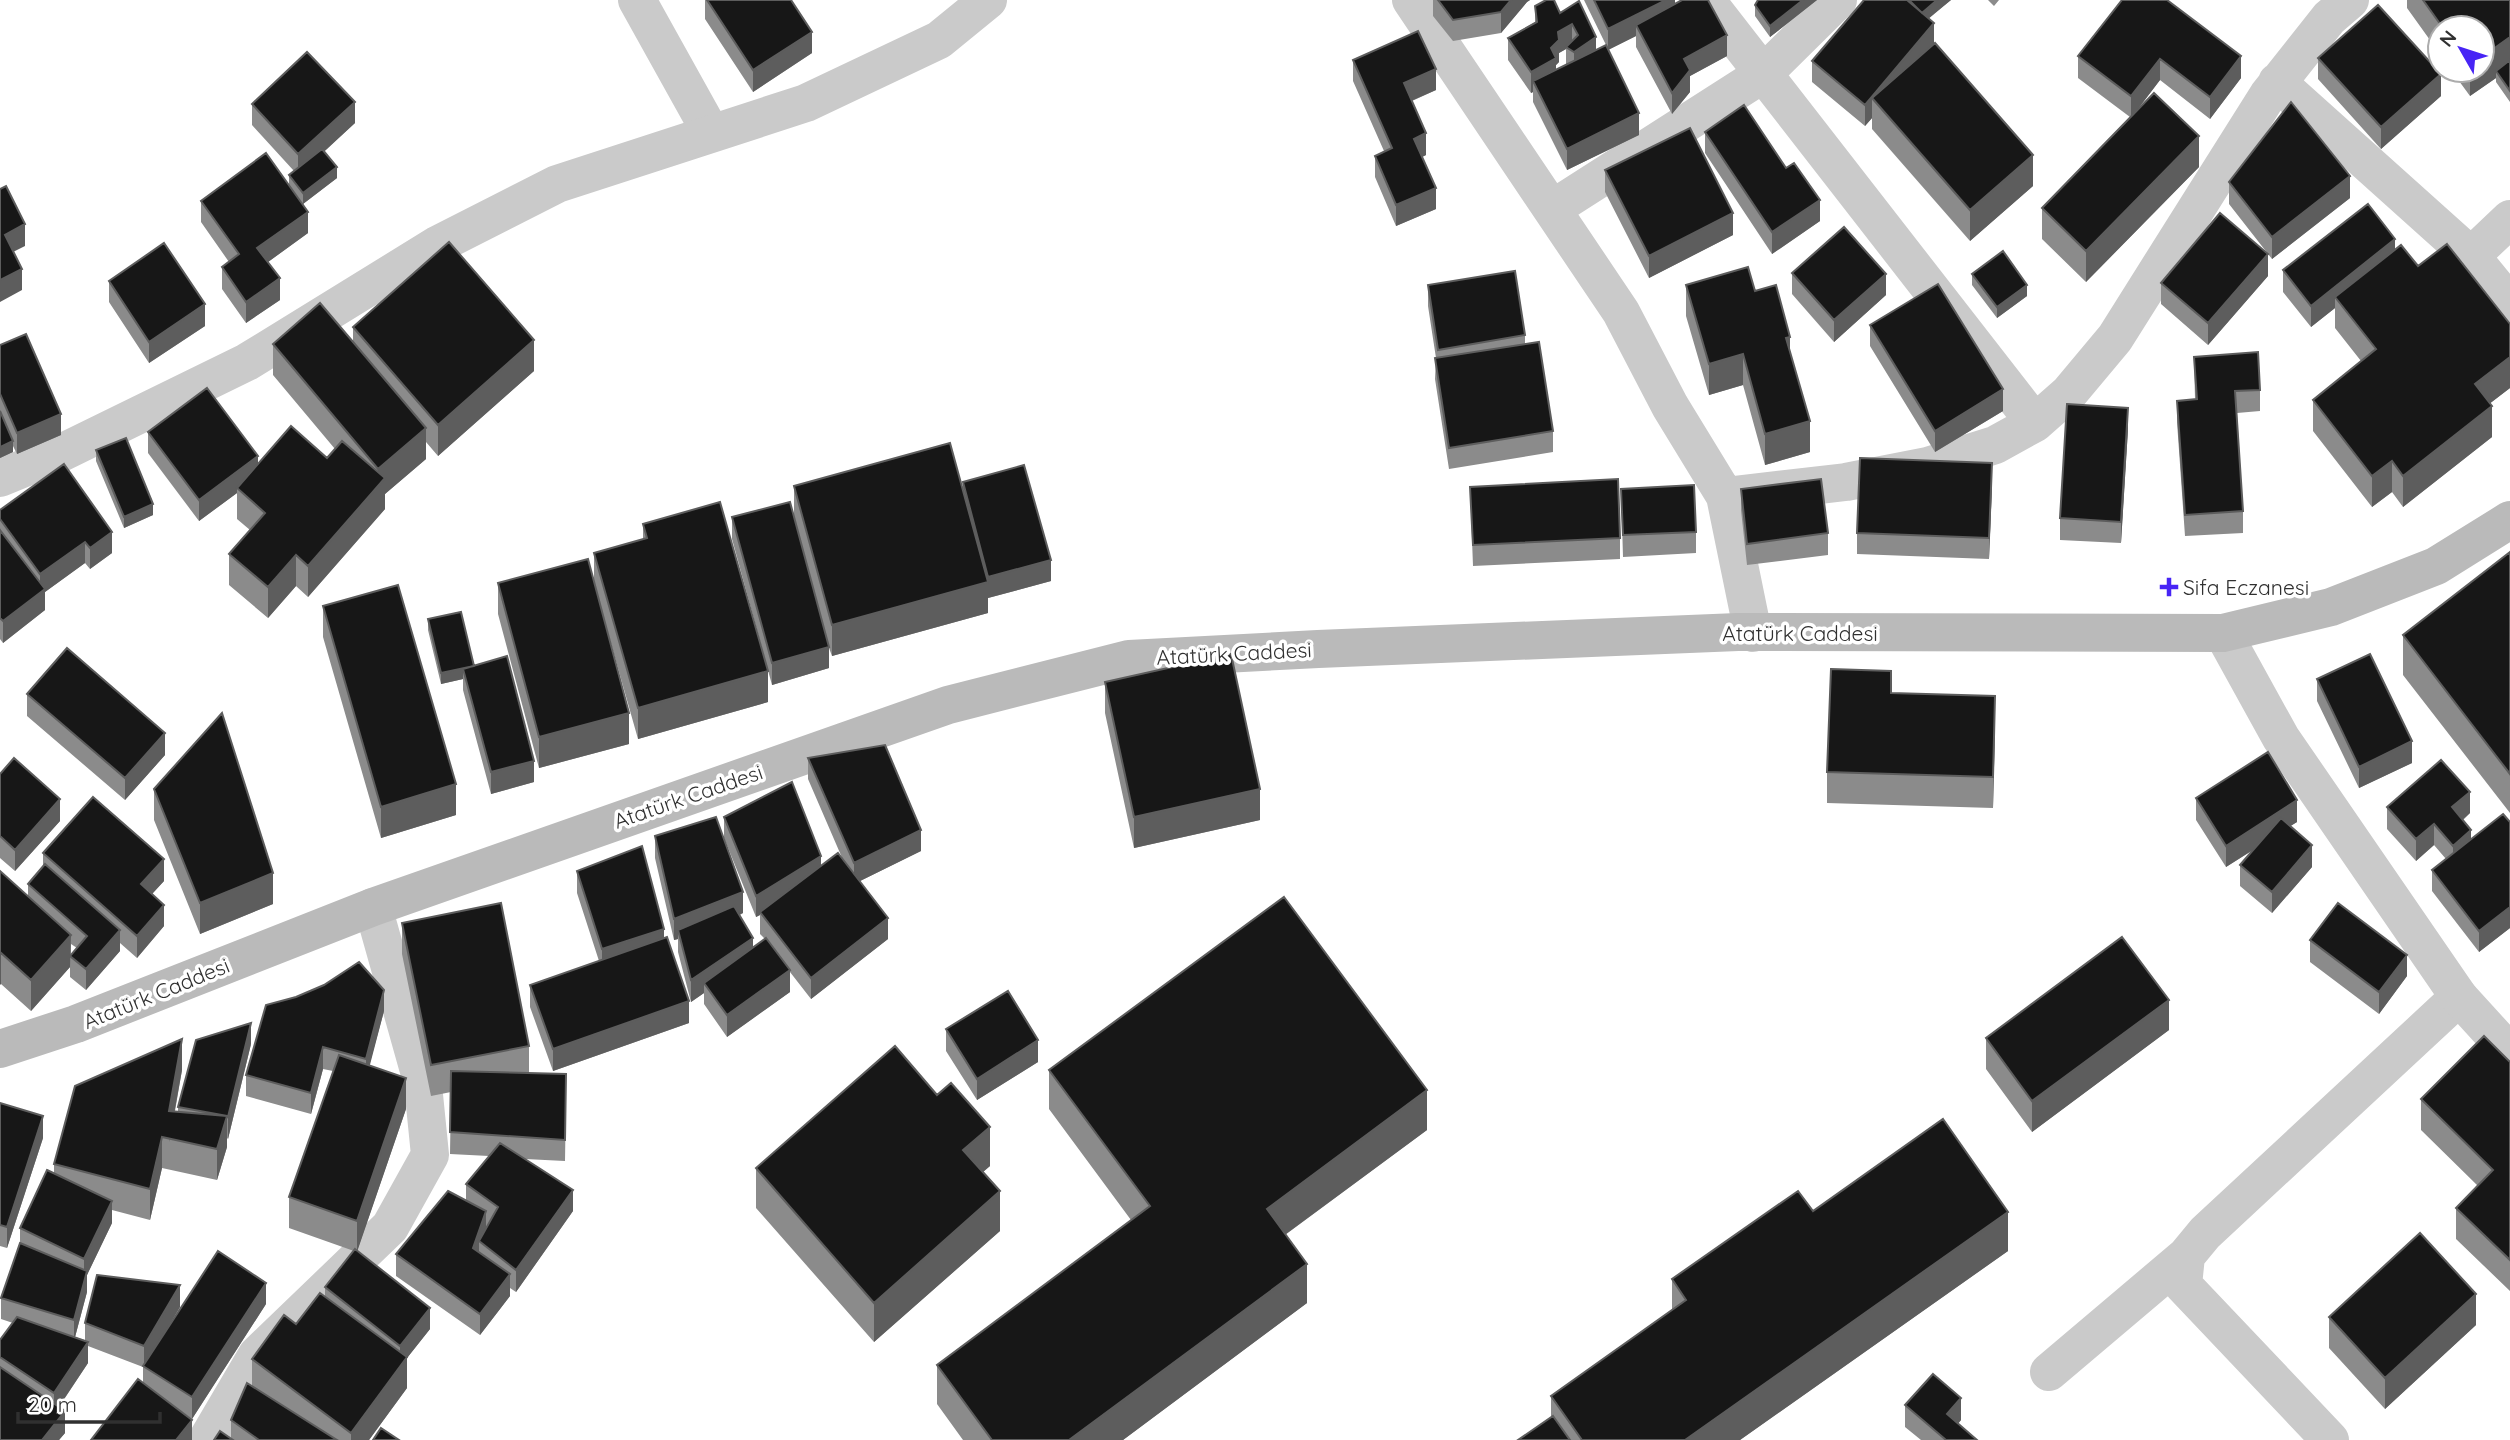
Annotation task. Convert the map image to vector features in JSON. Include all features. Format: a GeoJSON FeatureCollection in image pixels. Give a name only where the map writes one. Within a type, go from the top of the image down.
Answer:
{"type":"FeatureCollection","features":[{"type":"Feature","properties":{"kind":"main road","name":"Atatürk Caddesi"},"geometry":{"type":"LineString","coordinates":[[0,1049],[76,1024],[373,907],[948,705],[1129,659],[1753,632],[2223,633],[2331,607],[2436,566],[2510,520]]}},
{"type":"Feature","properties":{"kind":"street"},"geometry":{"type":"LineString","coordinates":[[637,0],[711,133]]}},
{"type":"Feature","properties":{"kind":"street"},"geometry":{"type":"LineString","coordinates":[[0,478],[61,453],[247,362],[437,245],[557,184],[806,103],[939,40],[988,0]]}},
{"type":"Feature","properties":{"kind":"street"},"geometry":{"type":"LineString","coordinates":[[1411,0],[1621,312],[1671,406],[1725,496],[1753,632]]}},
{"type":"Feature","properties":{"kind":"street"},"geometry":{"type":"LineString","coordinates":[[1706,0],[2035,423]]}},
{"type":"Feature","properties":{"kind":"street"},"geometry":{"type":"LineString","coordinates":[[1552,209],[1763,74],[1838,0]]}},
{"type":"Feature","properties":{"kind":"street"},"geometry":{"type":"LineString","coordinates":[[1725,496],[1846,482],[1928,466],[1995,445],[2035,423],[2069,393],[2115,338],[2277,82],[2329,19],[2350,0]]}},
{"type":"Feature","properties":{"kind":"street"},"geometry":{"type":"LineString","coordinates":[[2277,82],[2471,256],[2510,304]]}},
{"type":"Feature","properties":{"kind":"street"},"geometry":{"type":"LineString","coordinates":[[2471,256],[2510,219]]}},
{"type":"Feature","properties":{"kind":"street"},"geometry":{"type":"LineString","coordinates":[[2223,633],[2281,738],[2459,998],[2510,1053]]}},
{"type":"Feature","properties":{"kind":"street"},"geometry":{"type":"LineString","coordinates":[[207,1440],[257,1355],[390,1227],[430,1155],[422,1085],[373,907]]}},
{"type":"Feature","properties":{"kind":"street"},"geometry":{"type":"LineString","coordinates":[[2049,1372],[2186,1256],[2205,1233],[2459,998]]}},
{"type":"Feature","properties":{"kind":"street"},"geometry":{"type":"LineString","coordinates":[[2186,1256],[2183,1285],[2330,1440]]}},
{"type":"Feature","properties":{"kind":"building"},"geometry":{"type":"Polygon","coordinates":[[[707,0],[791,0],[812,32],[753,70],[707,0]]]}},
{"type":"Feature","properties":{"kind":"building"},"geometry":{"type":"Polygon","coordinates":[[[1438,0],[1511,0],[1501,12],[1453,20],[1438,0]]]}},
{"type":"Feature","properties":{"kind":"building"},"geometry":{"type":"Polygon","coordinates":[[[1546,0],[1554,0],[1560,13],[1579,1],[1596,37],[1574,52],[1566,47],[1578,35],[1572,24],[1558,32],[1559,40],[1551,48],[1556,58],[1531,72],[1508,38],[1537,22],[1535,6],[1546,0]]]}},
{"type":"Feature","properties":{"kind":"building"},"geometry":{"type":"Polygon","coordinates":[[[1594,0],[1666,0],[1608,29],[1594,0]]]}},
{"type":"Feature","properties":{"kind":"building"},"geometry":{"type":"Polygon","coordinates":[[[1682,0],[1708,0],[1727,35],[1684,59],[1690,70],[1672,93],[1636,25],[1682,0]]]}},
{"type":"Feature","properties":{"kind":"building"},"geometry":{"type":"Polygon","coordinates":[[[1758,0],[1803,0],[1770,26],[1755,5],[1758,0]]]}},
{"type":"Feature","properties":{"kind":"building"},"geometry":{"type":"Polygon","coordinates":[[[1864,0],[1907,0],[1934,23],[1865,105],[1812,61],[1864,0]]]}},
{"type":"Feature","properties":{"kind":"building"},"geometry":{"type":"Polygon","coordinates":[[[1909,0],[1937,0],[1922,13],[1909,0]]]}},
{"type":"Feature","properties":{"kind":"building"},"geometry":{"type":"Polygon","coordinates":[[[2122,0],[2167,0],[2241,56],[2210,97],[2160,59],[2131,96],[2078,56],[2122,0]]]}},
{"type":"Feature","properties":{"kind":"building"},"geometry":{"type":"Polygon","coordinates":[[[2423,0],[2510,0],[2510,37],[2496,47],[2496,14],[2433,14],[2423,0]]]}},
{"type":"Feature","properties":{"kind":"building"},"geometry":{"type":"Polygon","coordinates":[[[2378,5],[2426,58],[2426,84],[2430,84],[2381,127],[2318,58],[2378,5]]]}},
{"type":"Feature","properties":{"kind":"building"},"geometry":{"type":"Polygon","coordinates":[[[1418,31],[1436,69],[1404,83],[1426,133],[1414,139],[1436,188],[1396,205],[1375,156],[1392,148],[1353,60],[1418,31]]]}},
{"type":"Feature","properties":{"kind":"building"},"geometry":{"type":"Polygon","coordinates":[[[1935,43],[2033,155],[1970,210],[1872,98],[1935,43]]]}},
{"type":"Feature","properties":{"kind":"building"},"geometry":{"type":"Polygon","coordinates":[[[1606,45],[1639,113],[1567,149],[1533,81],[1606,45]]]}},
{"type":"Feature","properties":{"kind":"building"},"geometry":{"type":"Polygon","coordinates":[[[307,52],[355,102],[298,154],[252,104],[307,52]]]}},
{"type":"Feature","properties":{"kind":"building"},"geometry":{"type":"Polygon","coordinates":[[[2510,60],[2510,91],[2496,71],[2510,60]]]}},
{"type":"Feature","properties":{"kind":"building"},"geometry":{"type":"Polygon","coordinates":[[[2154,93],[2199,136],[2086,251],[2042,208],[2154,93]]]}},
{"type":"Feature","properties":{"kind":"building"},"geometry":{"type":"Polygon","coordinates":[[[2291,102],[2350,176],[2272,237],[2229,182],[2291,102]]]}},
{"type":"Feature","properties":{"kind":"building"},"geometry":{"type":"Polygon","coordinates":[[[1744,105],[1786,168],[1794,163],[1820,200],[1772,232],[1705,132],[1744,105]]]}},
{"type":"Feature","properties":{"kind":"building"},"geometry":{"type":"Polygon","coordinates":[[[1690,128],[1733,213],[1649,256],[1605,170],[1690,128]]]}},
{"type":"Feature","properties":{"kind":"building"},"geometry":{"type":"Polygon","coordinates":[[[322,149],[337,167],[303,193],[289,175],[322,149]]]}},
{"type":"Feature","properties":{"kind":"building"},"geometry":{"type":"Polygon","coordinates":[[[266,153],[308,212],[257,248],[280,278],[246,302],[222,267],[239,254],[201,201],[266,153]]]}},
{"type":"Feature","properties":{"kind":"building"},"geometry":{"type":"Polygon","coordinates":[[[6,186],[25,224],[5,235],[22,269],[0,280],[0,189],[6,186]]]}},
{"type":"Feature","properties":{"kind":"building"},"geometry":{"type":"Polygon","coordinates":[[[2368,204],[2395,239],[2311,306],[2283,270],[2368,204]]]}},
{"type":"Feature","properties":{"kind":"building"},"geometry":{"type":"Polygon","coordinates":[[[2220,213],[2268,254],[2208,323],[2161,283],[2220,213]]]}},
{"type":"Feature","properties":{"kind":"building"},"geometry":{"type":"Polygon","coordinates":[[[1844,227],[1886,274],[1834,320],[1792,273],[1844,227]]]}},
{"type":"Feature","properties":{"kind":"building"},"geometry":{"type":"Polygon","coordinates":[[[449,242],[534,340],[438,425],[353,327],[449,242]]]}},
{"type":"Feature","properties":{"kind":"building"},"geometry":{"type":"Polygon","coordinates":[[[164,243],[205,304],[149,342],[109,281],[164,243]]]}},
{"type":"Feature","properties":{"kind":"building"},"geometry":{"type":"Polygon","coordinates":[[[2447,244],[2510,324],[2510,357],[2475,384],[2492,406],[2403,476],[2392,461],[2372,476],[2313,400],[2376,349],[2335,297],[2401,245],[2418,266],[2447,244]]]}},
{"type":"Feature","properties":{"kind":"building"},"geometry":{"type":"Polygon","coordinates":[[[2003,251],[2027,285],[1997,307],[1972,274],[2003,251]]]}},
{"type":"Feature","properties":{"kind":"building"},"geometry":{"type":"Polygon","coordinates":[[[1748,267],[1755,291],[1776,285],[1790,337],[1786,338],[1810,421],[1765,434],[1743,354],[1709,364],[1686,285],[1748,267]]]}},
{"type":"Feature","properties":{"kind":"building"},"geometry":{"type":"Polygon","coordinates":[[[1515,271],[1525,335],[1438,350],[1428,285],[1515,271]]]}},
{"type":"Feature","properties":{"kind":"building"},"geometry":{"type":"Polygon","coordinates":[[[1938,284],[2003,389],[1935,431],[1870,325],[1938,284]]]}},
{"type":"Feature","properties":{"kind":"building"},"geometry":{"type":"Polygon","coordinates":[[[320,303],[426,428],[378,469],[273,344],[320,303]]]}},
{"type":"Feature","properties":{"kind":"building"},"geometry":{"type":"Polygon","coordinates":[[[26,334],[61,414],[17,433],[0,394],[0,345],[26,334]]]}},
{"type":"Feature","properties":{"kind":"building"},"geometry":{"type":"Polygon","coordinates":[[[1539,342],[1553,431],[1449,448],[1435,358],[1539,342]]]}},
{"type":"Feature","properties":{"kind":"building"},"geometry":{"type":"Polygon","coordinates":[[[2258,352],[2260,390],[2235,391],[2243,511],[2185,515],[2177,401],[2197,399],[2194,357],[2258,352]]]}},
{"type":"Feature","properties":{"kind":"building"},"geometry":{"type":"Polygon","coordinates":[[[207,388],[258,456],[199,500],[148,432],[207,388]]]}},
{"type":"Feature","properties":{"kind":"building"},"geometry":{"type":"Polygon","coordinates":[[[2067,404],[2128,408],[2121,522],[2060,518],[2067,404]]]}},
{"type":"Feature","properties":{"kind":"building"},"geometry":{"type":"Polygon","coordinates":[[[0,411],[13,441],[0,447],[0,411]]]}},
{"type":"Feature","properties":{"kind":"building"},"geometry":{"type":"Polygon","coordinates":[[[291,426],[327,458],[342,441],[385,478],[308,566],[296,555],[268,587],[229,554],[265,513],[237,488],[291,426]]]}},
{"type":"Feature","properties":{"kind":"building"},"geometry":{"type":"Polygon","coordinates":[[[126,438],[153,504],[124,517],[96,450],[126,438]]]}},
{"type":"Feature","properties":{"kind":"building"},"geometry":{"type":"Polygon","coordinates":[[[950,443],[988,582],[832,625],[794,486],[950,443]]]}},
{"type":"Feature","properties":{"kind":"building"},"geometry":{"type":"Polygon","coordinates":[[[1860,458],[1992,463],[1989,538],[1857,533],[1860,458]]]}},
{"type":"Feature","properties":{"kind":"building"},"geometry":{"type":"Polygon","coordinates":[[[64,464],[112,532],[90,548],[85,542],[40,574],[0,519],[0,510],[64,464]]]}},
{"type":"Feature","properties":{"kind":"building"},"geometry":{"type":"Polygon","coordinates":[[[1024,465],[1051,560],[988,577],[963,482],[1024,465]]]}},
{"type":"Feature","properties":{"kind":"building"},"geometry":{"type":"Polygon","coordinates":[[[1618,479],[1620,538],[1473,545],[1470,487],[1618,479]]]}},
{"type":"Feature","properties":{"kind":"building"},"geometry":{"type":"Polygon","coordinates":[[[1821,479],[1828,533],[1747,544],[1741,489],[1821,479]]]}},
{"type":"Feature","properties":{"kind":"building"},"geometry":{"type":"Polygon","coordinates":[[[1694,485],[1696,532],[1623,535],[1621,489],[1694,485]]]}},
{"type":"Feature","properties":{"kind":"building"},"geometry":{"type":"Polygon","coordinates":[[[720,502],[768,671],[638,708],[594,553],[647,538],[643,524],[720,502]]]}},
{"type":"Feature","properties":{"kind":"building"},"geometry":{"type":"Polygon","coordinates":[[[790,502],[829,647],[772,663],[732,517],[790,502]]]}},
{"type":"Feature","properties":{"kind":"building"},"geometry":{"type":"Polygon","coordinates":[[[0,530],[45,589],[3,621],[0,618],[0,530]]]}},
{"type":"Feature","properties":{"kind":"building"},"geometry":{"type":"Polygon","coordinates":[[[2510,552],[2510,774],[2403,635],[2510,552]]]}},
{"type":"Feature","properties":{"kind":"building"},"geometry":{"type":"Polygon","coordinates":[[[588,559],[629,713],[539,737],[498,583],[588,559]]]}},
{"type":"Feature","properties":{"kind":"building"},"geometry":{"type":"Polygon","coordinates":[[[398,585],[456,784],[381,807],[323,606],[398,585]]]}},
{"type":"Feature","properties":{"kind":"building"},"geometry":{"type":"Polygon","coordinates":[[[461,612],[474,666],[441,673],[428,619],[461,612]]]}},
{"type":"Feature","properties":{"kind":"building"},"geometry":{"type":"Polygon","coordinates":[[[67,648],[165,733],[125,778],[27,694],[67,648]]]}},
{"type":"Feature","properties":{"kind":"building"},"geometry":{"type":"Polygon","coordinates":[[[1231,654],[1260,789],[1134,817],[1105,682],[1231,654]]]}},
{"type":"Feature","properties":{"kind":"building"},"geometry":{"type":"Polygon","coordinates":[[[2370,654],[2412,741],[2359,767],[2317,679],[2370,654]]]}},
{"type":"Feature","properties":{"kind":"building"},"geometry":{"type":"Polygon","coordinates":[[[507,656],[534,761],[491,772],[463,669],[507,656]]]}},
{"type":"Feature","properties":{"kind":"building"},"geometry":{"type":"Polygon","coordinates":[[[1831,669],[1891,671],[1891,693],[1995,696],[1993,777],[1827,772],[1831,669]]]}},
{"type":"Feature","properties":{"kind":"building"},"geometry":{"type":"Polygon","coordinates":[[[222,713],[273,873],[200,903],[154,789],[222,713]]]}},
{"type":"Feature","properties":{"kind":"building"},"geometry":{"type":"Polygon","coordinates":[[[885,745],[921,830],[854,863],[808,758],[885,745]]]}},
{"type":"Feature","properties":{"kind":"building"},"geometry":{"type":"Polygon","coordinates":[[[2268,752],[2297,800],[2226,846],[2196,798],[2268,752]]]}},
{"type":"Feature","properties":{"kind":"building"},"geometry":{"type":"Polygon","coordinates":[[[14,758],[60,799],[15,850],[0,836],[0,774],[14,758]]]}},
{"type":"Feature","properties":{"kind":"building"},"geometry":{"type":"Polygon","coordinates":[[[2441,760],[2470,792],[2452,807],[2471,830],[2453,846],[2434,824],[2416,839],[2387,807],[2441,760]]]}},
{"type":"Feature","properties":{"kind":"building"},"geometry":{"type":"Polygon","coordinates":[[[792,782],[821,856],[756,896],[724,817],[792,782]]]}},
{"type":"Feature","properties":{"kind":"building"},"geometry":{"type":"Polygon","coordinates":[[[93,797],[164,859],[141,884],[164,905],[137,936],[43,853],[93,797]]]}},
{"type":"Feature","properties":{"kind":"building"},"geometry":{"type":"Polygon","coordinates":[[[2503,814],[2510,822],[2510,907],[2479,931],[2432,870],[2503,814]]]}},
{"type":"Feature","properties":{"kind":"building"},"geometry":{"type":"Polygon","coordinates":[[[716,817],[743,892],[674,919],[655,836],[716,817]]]}},
{"type":"Feature","properties":{"kind":"building"},"geometry":{"type":"Polygon","coordinates":[[[2281,818],[2312,845],[2272,892],[2240,865],[2281,818]]]}},
{"type":"Feature","properties":{"kind":"building"},"geometry":{"type":"Polygon","coordinates":[[[642,846],[664,929],[602,949],[577,871],[642,846]]]}},
{"type":"Feature","properties":{"kind":"building"},"geometry":{"type":"Polygon","coordinates":[[[838,853],[888,918],[811,978],[760,912],[838,853]]]}},
{"type":"Feature","properties":{"kind":"building"},"geometry":{"type":"Polygon","coordinates":[[[45,864],[120,930],[86,969],[70,956],[87,936],[28,884],[45,864]]]}},
{"type":"Feature","properties":{"kind":"building"},"geometry":{"type":"Polygon","coordinates":[[[0,871],[71,935],[31,980],[0,954],[0,871]]]}},
{"type":"Feature","properties":{"kind":"building"},"geometry":{"type":"Polygon","coordinates":[[[1284,897],[1427,1090],[1267,1209],[1307,1264],[1069,1440],[992,1440],[937,1365],[1150,1206],[1049,1070],[1284,897]]]}},
{"type":"Feature","properties":{"kind":"building"},"geometry":{"type":"Polygon","coordinates":[[[501,903],[529,1046],[431,1065],[402,923],[501,903]]]}},
{"type":"Feature","properties":{"kind":"building"},"geometry":{"type":"Polygon","coordinates":[[[2338,903],[2407,955],[2379,992],[2310,940],[2338,903]]]}},
{"type":"Feature","properties":{"kind":"building"},"geometry":{"type":"Polygon","coordinates":[[[734,906],[753,938],[691,980],[678,930],[734,906]]]}},
{"type":"Feature","properties":{"kind":"building"},"geometry":{"type":"Polygon","coordinates":[[[667,937],[689,1001],[553,1049],[530,985],[667,937]]]}},
{"type":"Feature","properties":{"kind":"building"},"geometry":{"type":"Polygon","coordinates":[[[2122,937],[2169,1000],[2032,1101],[1986,1038],[2122,937]]]}},
{"type":"Feature","properties":{"kind":"building"},"geometry":{"type":"Polygon","coordinates":[[[766,938],[790,970],[727,1015],[704,983],[766,938]]]}},
{"type":"Feature","properties":{"kind":"building"},"geometry":{"type":"Polygon","coordinates":[[[359,962],[384,990],[366,1059],[323,1047],[311,1093],[246,1075],[266,1005],[296,997],[324,985],[359,962]]]}},
{"type":"Feature","properties":{"kind":"building"},"geometry":{"type":"Polygon","coordinates":[[[1008,991],[1038,1040],[977,1079],[946,1029],[1008,991]]]}},
{"type":"Feature","properties":{"kind":"building"},"geometry":{"type":"Polygon","coordinates":[[[251,1023],[228,1117],[178,1107],[196,1040],[251,1023]]]}},
{"type":"Feature","properties":{"kind":"building"},"geometry":{"type":"Polygon","coordinates":[[[2484,1036],[2510,1062],[2510,1260],[2456,1208],[2493,1170],[2421,1099],[2484,1036]]]}},
{"type":"Feature","properties":{"kind":"building"},"geometry":{"type":"Polygon","coordinates":[[[182,1039],[169,1111],[227,1116],[217,1149],[162,1137],[150,1189],[54,1164],[75,1086],[182,1039]]]}},
{"type":"Feature","properties":{"kind":"building"},"geometry":{"type":"Polygon","coordinates":[[[895,1046],[937,1095],[951,1083],[990,1127],[963,1150],[1000,1191],[874,1303],[756,1168],[895,1046]]]}},
{"type":"Feature","properties":{"kind":"building"},"geometry":{"type":"Polygon","coordinates":[[[339,1055],[406,1078],[357,1221],[289,1197],[339,1055]]]}},
{"type":"Feature","properties":{"kind":"building"},"geometry":{"type":"Polygon","coordinates":[[[451,1071],[566,1074],[565,1140],[450,1132],[451,1071]]]}},
{"type":"Feature","properties":{"kind":"building"},"geometry":{"type":"Polygon","coordinates":[[[0,1103],[43,1116],[7,1227],[0,1225],[0,1103]]]}},
{"type":"Feature","properties":{"kind":"building"},"geometry":{"type":"Polygon","coordinates":[[[1943,1119],[2008,1212],[1685,1440],[1582,1440],[1551,1396],[1686,1300],[1672,1279],[1798,1191],[1813,1211],[1943,1119]]]}},
{"type":"Feature","properties":{"kind":"building"},"geometry":{"type":"Polygon","coordinates":[[[500,1143],[573,1190],[516,1270],[479,1241],[498,1207],[466,1184],[500,1143]]]}},
{"type":"Feature","properties":{"kind":"building"},"geometry":{"type":"Polygon","coordinates":[[[47,1170],[112,1201],[84,1259],[20,1228],[47,1170]]]}},
{"type":"Feature","properties":{"kind":"building"},"geometry":{"type":"Polygon","coordinates":[[[448,1191],[486,1211],[473,1248],[510,1274],[480,1314],[396,1254],[448,1191]]]}},
{"type":"Feature","properties":{"kind":"building"},"geometry":{"type":"Polygon","coordinates":[[[2420,1233],[2476,1294],[2385,1378],[2329,1317],[2420,1233]]]}},
{"type":"Feature","properties":{"kind":"building"},"geometry":{"type":"Polygon","coordinates":[[[20,1243],[87,1271],[74,1320],[1,1298],[20,1243]]]}},
{"type":"Feature","properties":{"kind":"building"},"geometry":{"type":"Polygon","coordinates":[[[355,1249],[430,1308],[400,1346],[325,1287],[355,1249]]]}},
{"type":"Feature","properties":{"kind":"building"},"geometry":{"type":"Polygon","coordinates":[[[218,1251],[266,1283],[192,1397],[143,1366],[218,1251]]]}},
{"type":"Feature","properties":{"kind":"building"},"geometry":{"type":"Polygon","coordinates":[[[97,1275],[180,1285],[144,1346],[85,1323],[97,1275]]]}},
{"type":"Feature","properties":{"kind":"building"},"geometry":{"type":"Polygon","coordinates":[[[320,1293],[407,1357],[351,1433],[252,1359],[284,1315],[296,1324],[320,1293]]]}},
{"type":"Feature","properties":{"kind":"building"},"geometry":{"type":"Polygon","coordinates":[[[17,1317],[88,1342],[54,1393],[0,1357],[0,1340],[17,1317]]]}},
{"type":"Feature","properties":{"kind":"building"},"geometry":{"type":"Polygon","coordinates":[[[0,1367],[65,1411],[42,1440],[0,1440],[0,1367]]]}},
{"type":"Feature","properties":{"kind":"building"},"geometry":{"type":"Polygon","coordinates":[[[1933,1374],[1961,1398],[1947,1414],[1977,1440],[1946,1440],[1905,1405],[1933,1374]]]}},
{"type":"Feature","properties":{"kind":"building"},"geometry":{"type":"Polygon","coordinates":[[[138,1379],[192,1420],[176,1440],[91,1440],[138,1379]]]}},
{"type":"Feature","properties":{"kind":"building"},"geometry":{"type":"Polygon","coordinates":[[[247,1383],[337,1440],[259,1440],[231,1420],[247,1383]]]}},
{"type":"Feature","properties":{"kind":"building"},"geometry":{"type":"Polygon","coordinates":[[[1553,1416],[1570,1440],[1518,1440],[1553,1416]]]}},
{"type":"Feature","properties":{"kind":"building"},"geometry":{"type":"Polygon","coordinates":[[[381,1428],[399,1440],[373,1440],[381,1428]]]}},
{"type":"Feature","properties":{"kind":"building"},"geometry":{"type":"Polygon","coordinates":[[[220,1431],[233,1440],[214,1440],[220,1431]]]}},
{"type":"Feature","properties":{"kind":"place","name":"Sifa Eczanesi"},"geometry":{"type":"Point","coordinates":[2169,587]}}]}
